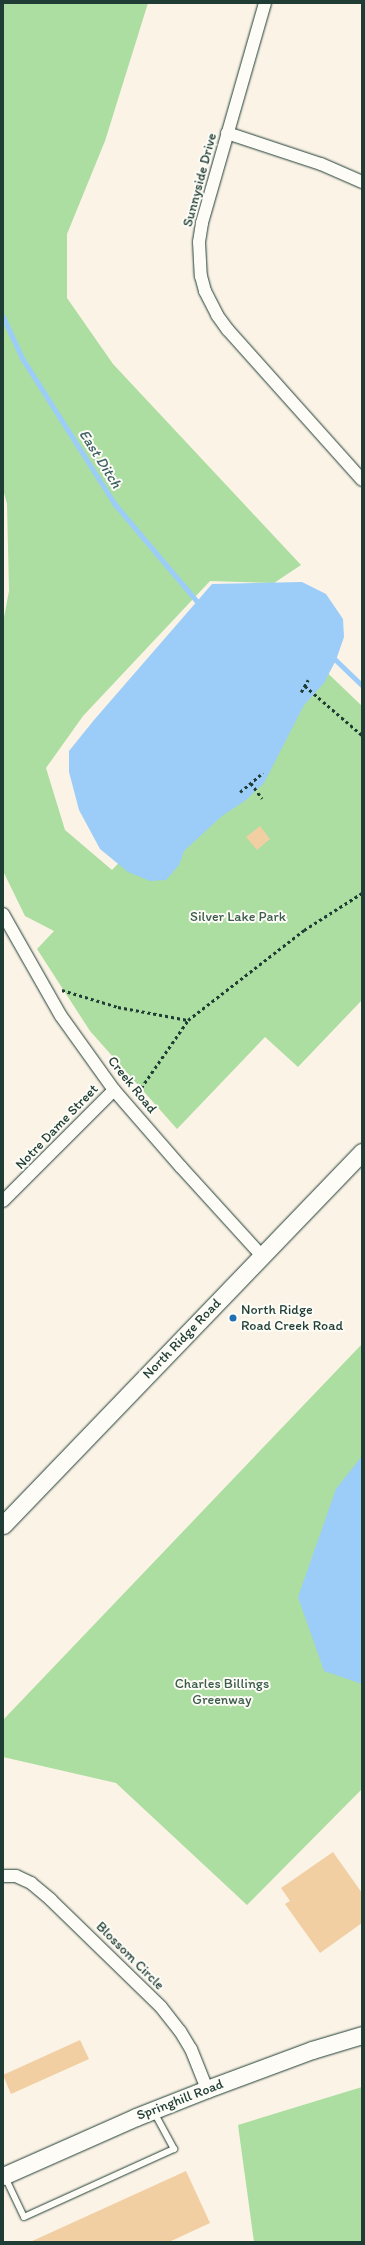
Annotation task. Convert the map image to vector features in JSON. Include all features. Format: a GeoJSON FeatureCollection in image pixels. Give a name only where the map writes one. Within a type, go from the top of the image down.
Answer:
{"type":"FeatureCollection","features":[{"type":"Feature","properties":{"kind":"street","name":"Sunnyside Drive"},"geometry":{"type":"LineString","coordinates":[[265,3],[227,133],[201,230],[199,256],[201,276],[205,291],[217,315],[228,330],[362,480]]}},
{"type":"Feature","properties":{"kind":"street"},"geometry":{"type":"LineString","coordinates":[[227,133],[321,164],[362,182]]}},
{"type":"Feature","properties":{"kind":"street","name":"Creek Road"},"geometry":{"type":"LineString","coordinates":[[3,914],[61,1016],[114,1090],[180,1167],[262,1256]]}},
{"type":"Feature","properties":{"kind":"street","name":"Notre Dame Street"},"geometry":{"type":"LineString","coordinates":[[3,1201],[114,1090]]}},
{"type":"Feature","properties":{"kind":"street","name":"North Ridge Road"},"geometry":{"type":"LineString","coordinates":[[3,1525],[362,1152]]}},
{"type":"Feature","properties":{"kind":"street","name":"Blossom Circle"},"geometry":{"type":"LineString","coordinates":[[3,1876],[16,1876],[31,1883],[52,1900],[161,2008],[180,2031],[191,2049],[206,2089]]}},
{"type":"Feature","properties":{"kind":"street","name":"Springhill Road"},"geometry":{"type":"LineString","coordinates":[[4,2176],[153,2110],[206,2089],[312,2050],[362,2035]]}},
{"type":"Feature","properties":{"kind":"lane"},"geometry":{"type":"LineString","coordinates":[[4,2176],[24,2217],[174,2149],[153,2110]]}},
{"type":"Feature","properties":{"kind":"path"},"geometry":{"type":"LineString","coordinates":[[301,692],[308,680]]}},
{"type":"Feature","properties":{"kind":"path"},"geometry":{"type":"LineString","coordinates":[[305,686],[362,735]]}},
{"type":"Feature","properties":{"kind":"path"},"geometry":{"type":"LineString","coordinates":[[240,792],[263,773]]}},
{"type":"Feature","properties":{"kind":"path"},"geometry":{"type":"LineString","coordinates":[[251,783],[262,798]]}},
{"type":"Feature","properties":{"kind":"path"},"geometry":{"type":"LineString","coordinates":[[141,1088],[188,1020],[304,930],[362,893]]}},
{"type":"Feature","properties":{"kind":"path"},"geometry":{"type":"LineString","coordinates":[[42,983],[118,1007],[188,1020]]}},
{"type":"Feature","properties":{"kind":"green space","name":"Silver Lake Park"},"geometry":{"type":"Polygon","coordinates":[[[3,3],[148,3],[105,141],[67,234],[67,298],[113,364],[301,565],[274,583],[210,581],[83,716],[46,768],[65,830],[112,870],[314,660],[362,706],[362,1000],[298,1067],[265,1037],[177,1129],[90,1031],[37,949],[54,931],[25,916],[3,871],[3,623],[9,591],[7,504],[3,489],[3,3]]]}},
{"type":"Feature","properties":{"kind":"green space","name":"Charles Billings Greenway"},"geometry":{"type":"Polygon","coordinates":[[[362,1344],[362,1789],[247,1905],[116,1783],[3,1757],[3,1720],[362,1344]]]}},
{"type":"Feature","properties":{"kind":"green space"},"geometry":{"type":"Polygon","coordinates":[[[362,2087],[362,2242],[254,2242],[238,2125],[362,2087]]]}},
{"type":"Feature","properties":{"kind":"water"},"geometry":{"type":"Polygon","coordinates":[[[302,582],[326,594],[343,619],[344,637],[336,660],[324,683],[304,705],[264,783],[246,800],[222,816],[184,851],[179,865],[166,880],[150,881],[128,872],[100,849],[79,810],[69,772],[69,751],[212,584],[302,582]]]}},
{"type":"Feature","properties":{"kind":"water"},"geometry":{"type":"Polygon","coordinates":[[[362,1456],[362,1684],[324,1671],[298,1597],[336,1489],[362,1456]]]}},
{"type":"Feature","properties":{"kind":"building"},"geometry":{"type":"Polygon","coordinates":[[[260,826],[270,839],[257,850],[246,837],[260,826]]]}},
{"type":"Feature","properties":{"kind":"building"},"geometry":{"type":"Polygon","coordinates":[[[333,1852],[362,1893],[362,1923],[320,1953],[285,1904],[290,1901],[281,1888],[333,1852]]]}},
{"type":"Feature","properties":{"kind":"building"},"geometry":{"type":"Polygon","coordinates":[[[80,2040],[89,2059],[11,2094],[3,2075],[80,2040]]]}},
{"type":"Feature","properties":{"kind":"building"},"geometry":{"type":"Polygon","coordinates":[[[186,2171],[210,2223],[169,2242],[30,2242],[186,2171]]]}},
{"type":"Feature","properties":{"kind":"waterway","name":"East Ditch"},"geometry":{"type":"LineString","coordinates":[[3,316],[23,359],[115,504],[197,601]]}},
{"type":"Feature","properties":{"kind":"waterway","name":"East Ditch"},"geometry":{"type":"LineString","coordinates":[[336,660],[362,685]]}},
{"type":"Feature","properties":{"kind":"place","name":"North Ridge Road Creek Road"},"geometry":{"type":"Point","coordinates":[233,1318]}}]}
